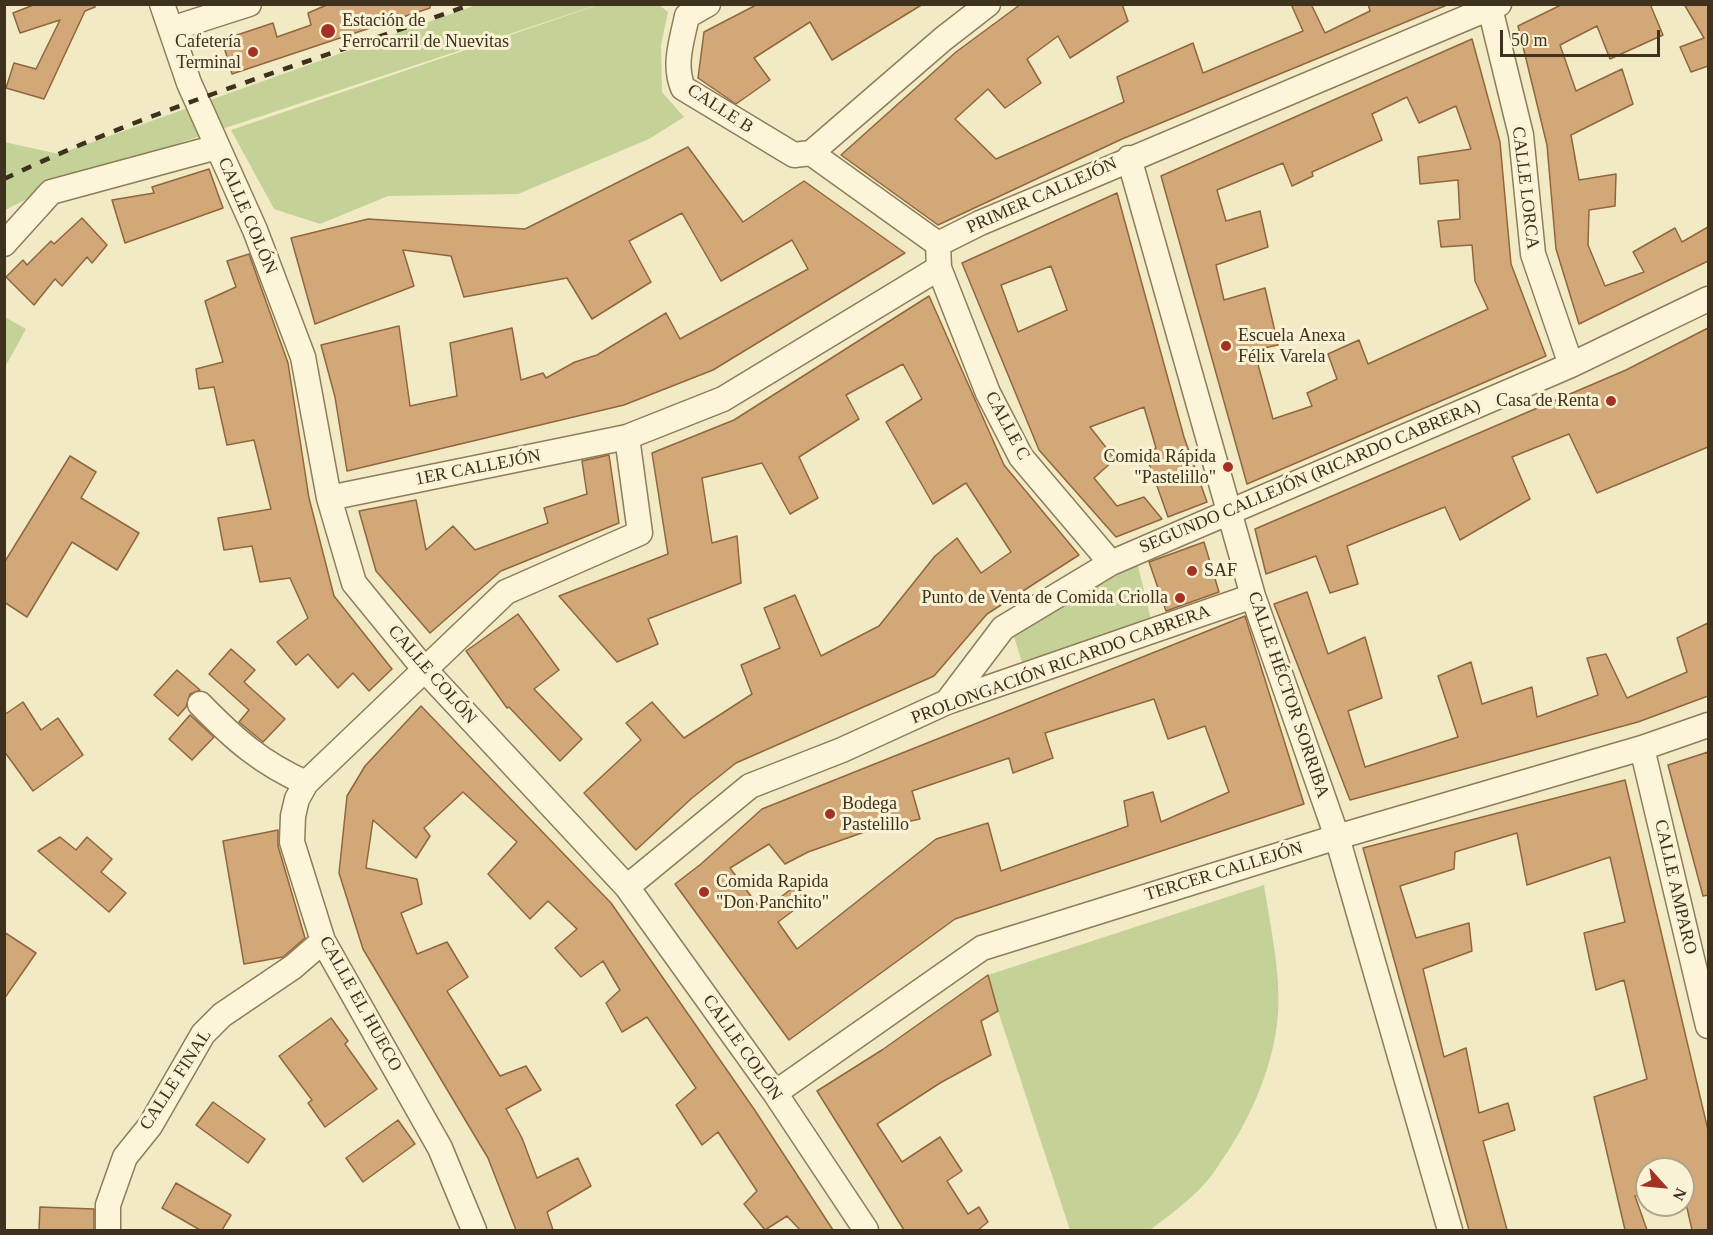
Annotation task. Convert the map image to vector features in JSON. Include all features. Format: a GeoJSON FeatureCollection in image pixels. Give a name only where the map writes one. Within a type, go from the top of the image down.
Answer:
{"type":"FeatureCollection","features":[{"type":"Feature","properties":{"kind":"street","name":"CALLE COLÓN"},"geometry":{"type":"LineString","coordinates":[[162,4],[189,83],[255,230],[303,357],[329,498],[354,583],[425,670],[627,887],[775,1093],[866,1230]]}},
{"type":"Feature","properties":{"kind":"street"},"geometry":{"type":"LineString","coordinates":[[171,29],[249,4]]}},
{"type":"Feature","properties":{"kind":"street","name":"CALLE B"},"geometry":{"type":"LineString","coordinates":[[708,4],[687,16],[678,55],[679,79],[683,88],[794,155],[820,146]]}},
{"type":"Feature","properties":{"kind":"street"},"geometry":{"type":"LineString","coordinates":[[938,256],[820,146],[943,39],[988,4]]}},
{"type":"Feature","properties":{"kind":"street","name":"PRIMER CALLEJÓN"},"geometry":{"type":"LineString","coordinates":[[627,437],[723,399],[938,256],[980,223],[1129,158],[1494,6]]}},
{"type":"Feature","properties":{"kind":"street","name":"CALLE LORCA"},"geometry":{"type":"LineString","coordinates":[[1494,6],[1521,135],[1533,254],[1571,365]]}},
{"type":"Feature","properties":{"kind":"street"},"geometry":{"type":"LineString","coordinates":[[4,244],[51,192],[217,147]]}},
{"type":"Feature","properties":{"kind":"street","name":"CALLE HÉCTOR SORRIBA"},"geometry":{"type":"LineString","coordinates":[[1129,158],[1253,596],[1337,837],[1450,1230]]}},
{"type":"Feature","properties":{"kind":"street","name":"CALLE C"},"geometry":{"type":"LineString","coordinates":[[938,256],[988,393],[1021,457],[1111,563]]}},
{"type":"Feature","properties":{"kind":"street","name":"SEGUNDO CALLEJÓN (RICARDO CABRERA)"},"geometry":{"type":"LineString","coordinates":[[947,702],[1004,628],[1111,563],[1571,365],[1708,299]]}},
{"type":"Feature","properties":{"kind":"street","name":"1ER CALLEJÓN"},"geometry":{"type":"LineString","coordinates":[[329,498],[627,437]]}},
{"type":"Feature","properties":{"kind":"street","name":"CALLE EL HUECO"},"geometry":{"type":"LineString","coordinates":[[474,1230],[440,1148],[323,941],[298,869],[292,842],[292,816],[297,798],[306,783],[340,748],[506,592],[640,533],[627,437]]}},
{"type":"Feature","properties":{"kind":"street","name":"PROLONGACIÓN RICARDO CABRERA"},"geometry":{"type":"LineString","coordinates":[[627,887],[750,786],[842,750],[947,702],[1253,596]]}},
{"type":"Feature","properties":{"kind":"street"},"geometry":{"type":"LineString","coordinates":[[200,704],[245,748],[274,769],[306,783]]}},
{"type":"Feature","properties":{"kind":"street","name":"TERCER CALLEJÓN"},"geometry":{"type":"LineString","coordinates":[[775,1093],[982,948],[1337,837],[1642,748],[1708,725]]}},
{"type":"Feature","properties":{"kind":"street","name":"CALLE AMPARO"},"geometry":{"type":"LineString","coordinates":[[1642,748],[1700,952],[1708,1026]]}},
{"type":"Feature","properties":{"kind":"street","name":"CALLE FINAL"},"geometry":{"type":"LineString","coordinates":[[108,1230],[108,1205],[125,1157],[150,1126],[203,1034],[222,1015],[293,966],[323,941]]}},
{"type":"Feature","properties":{"kind":"green space"},"geometry":{"type":"Polygon","coordinates":[[[601,4],[659,5],[668,12],[661,45],[662,92],[684,117],[649,139],[518,194],[388,196],[320,224],[274,209],[231,130],[601,4]]]}},
{"type":"Feature","properties":{"kind":"green space"},"geometry":{"type":"Polygon","coordinates":[[[476,5],[597,5],[59,183],[5,210],[4,142],[59,154],[476,5]]]}},
{"type":"Feature","properties":{"kind":"green space"},"geometry":{"type":"Polygon","coordinates":[[[5,317],[26,329],[5,367],[5,317]]]}},
{"type":"Feature","properties":{"kind":"green space"},"geometry":{"type":"Polygon","coordinates":[[[1137,562],[1152,624],[1024,668],[1013,634],[1113,572],[1137,562]]]}},
{"type":"Feature","properties":{"kind":"green space"},"geometry":{"type":"Polygon","coordinates":[[[1264,885],[1276,966],[1278,1013],[1265,1076],[1248,1117],[1208,1180],[1150,1230],[1070,1230],[988,975],[1264,885]]]}},
{"type":"Feature","properties":{"kind":"building"},"geometry":{"type":"Polygon","coordinates":[[[36,4],[95,4],[95,7],[85,11],[44,99],[6,88],[14,63],[36,69],[60,20],[20,33],[13,13],[36,4]]]}},
{"type":"Feature","properties":{"kind":"building","name":"Estación de Ferrocarril de Nuevitas"},"geometry":{"type":"Polygon","coordinates":[[[329,4],[430,4],[430,8],[232,74],[222,40],[273,23],[277,37],[311,25],[308,13],[329,4]]]}},
{"type":"Feature","properties":{"kind":"building"},"geometry":{"type":"Polygon","coordinates":[[[758,4],[923,4],[832,60],[810,22],[754,58],[770,80],[736,104],[698,78],[704,32],[758,4]]]}},
{"type":"Feature","properties":{"kind":"building"},"geometry":{"type":"Polygon","coordinates":[[[1021,4],[1122,4],[1128,21],[1070,58],[1058,36],[1027,59],[1041,83],[1005,108],[988,89],[955,119],[996,159],[1124,102],[1117,77],[1193,43],[1203,73],[1303,31],[1291,4],[1311,4],[1325,33],[1370,11],[1368,4],[1447,5],[1122,139],[938,225],[841,155],[956,52],[1021,4]]]}},
{"type":"Feature","properties":{"kind":"building"},"geometry":{"type":"Polygon","coordinates":[[[1563,4],[1650,4],[1663,35],[1610,59],[1597,26],[1560,45],[1576,91],[1622,69],[1633,104],[1571,135],[1579,180],[1616,174],[1615,206],[1589,210],[1588,245],[1605,286],[1644,272],[1633,252],[1675,228],[1682,242],[1708,227],[1708,261],[1579,324],[1556,249],[1547,145],[1518,26],[1563,4]]]}},
{"type":"Feature","properties":{"kind":"building"},"geometry":{"type":"Polygon","coordinates":[[[1684,4],[1708,4],[1708,66],[1691,72],[1680,47],[1704,38],[1684,4]]]}},
{"type":"Feature","properties":{"kind":"building"},"geometry":{"type":"Polygon","coordinates":[[[1472,39],[1500,142],[1511,264],[1546,356],[1247,484],[1161,176],[1472,39]],[[1407,97],[1372,114],[1382,140],[1312,172],[1313,176],[1292,186],[1283,163],[1217,190],[1226,221],[1260,211],[1268,247],[1216,265],[1224,300],[1265,288],[1278,345],[1254,350],[1273,419],[1312,406],[1307,393],[1337,379],[1328,354],[1359,340],[1368,364],[1488,309],[1475,281],[1472,245],[1441,247],[1438,221],[1460,219],[1458,180],[1420,184],[1418,157],[1471,149],[1456,106],[1419,123],[1407,97]]]}},
{"type":"Feature","properties":{"kind":"building"},"geometry":{"type":"Polygon","coordinates":[[[688,147],[743,222],[804,181],[905,253],[713,370],[624,405],[347,471],[335,397],[321,345],[399,326],[410,406],[457,396],[450,343],[512,328],[521,380],[543,373],[546,378],[575,362],[597,355],[666,313],[680,339],[808,269],[792,240],[721,281],[682,213],[629,241],[651,282],[592,319],[567,278],[464,297],[451,256],[403,250],[414,286],[315,324],[291,238],[368,219],[525,229],[688,147]]]}},
{"type":"Feature","properties":{"kind":"building"},"geometry":{"type":"Polygon","coordinates":[[[209,169],[223,208],[125,243],[112,200],[154,193],[152,187],[209,169]]]}},
{"type":"Feature","properties":{"kind":"building"},"geometry":{"type":"Polygon","coordinates":[[[1117,193],[1184,437],[1207,502],[1168,517],[1145,452],[1156,448],[1144,407],[1090,427],[1115,459],[1094,478],[1117,506],[1144,497],[1162,519],[1116,537],[1039,450],[962,263],[1117,193]],[[1051,266],[1001,285],[1018,332],[1067,310],[1051,266]]]}},
{"type":"Feature","properties":{"kind":"building"},"geometry":{"type":"Polygon","coordinates":[[[82,218],[107,245],[92,263],[87,257],[62,286],[55,279],[34,305],[6,277],[23,260],[27,265],[51,241],[54,244],[82,218]]]}},
{"type":"Feature","properties":{"kind":"building"},"geometry":{"type":"Polygon","coordinates":[[[249,254],[288,363],[309,498],[334,596],[392,669],[369,691],[353,673],[338,688],[308,654],[296,665],[277,642],[308,618],[290,578],[260,582],[252,546],[224,550],[218,518],[271,509],[254,440],[227,445],[214,387],[199,389],[196,369],[223,362],[205,301],[236,287],[227,261],[249,254]]]}},
{"type":"Feature","properties":{"kind":"building"},"geometry":{"type":"Polygon","coordinates":[[[929,296],[1004,465],[1079,555],[987,614],[934,676],[736,763],[692,798],[636,850],[584,793],[641,740],[626,723],[652,702],[684,738],[752,694],[741,665],[780,648],[764,608],[795,595],[821,656],[879,626],[935,556],[957,538],[981,573],[1011,552],[966,483],[933,504],[886,422],[922,399],[903,364],[846,395],[859,419],[799,457],[818,498],[790,514],[762,463],[702,478],[712,543],[737,536],[741,583],[648,619],[658,644],[617,662],[559,596],[668,554],[652,453],[734,420],[929,296]]]}},
{"type":"Feature","properties":{"kind":"building"},"geometry":{"type":"Polygon","coordinates":[[[1708,328],[1708,447],[1597,493],[1569,434],[1512,457],[1530,499],[1460,540],[1445,507],[1347,546],[1358,584],[1330,593],[1316,556],[1266,574],[1255,529],[1626,370],[1708,328]]]}},
{"type":"Feature","properties":{"kind":"building"},"geometry":{"type":"Polygon","coordinates":[[[609,455],[619,523],[501,571],[430,633],[376,571],[359,511],[416,500],[426,550],[453,526],[475,550],[548,523],[544,508],[587,494],[582,461],[609,455]]]}},
{"type":"Feature","properties":{"kind":"building"},"geometry":{"type":"Polygon","coordinates":[[[70,456],[96,472],[81,498],[139,533],[117,570],[72,542],[27,617],[4,602],[4,563],[70,456]]]}},
{"type":"Feature","properties":{"kind":"building"},"geometry":{"type":"Polygon","coordinates":[[[1204,542],[1219,592],[1166,611],[1149,562],[1204,542]]]}},
{"type":"Feature","properties":{"kind":"building"},"geometry":{"type":"Polygon","coordinates":[[[1307,592],[1328,654],[1365,637],[1382,698],[1348,711],[1365,767],[1458,737],[1438,676],[1471,662],[1482,704],[1532,687],[1537,717],[1598,695],[1587,658],[1606,654],[1627,698],[1687,672],[1677,638],[1708,623],[1708,696],[1638,722],[1350,800],[1274,604],[1307,592]]]}},
{"type":"Feature","properties":{"kind":"building"},"geometry":{"type":"Polygon","coordinates":[[[518,614],[559,670],[534,689],[582,739],[560,761],[509,707],[507,708],[466,651],[518,614]]]}},
{"type":"Feature","properties":{"kind":"building"},"geometry":{"type":"Polygon","coordinates":[[[1245,616],[1304,804],[955,919],[789,1040],[675,884],[701,864],[762,809],[1245,616]],[[1154,699],[1045,733],[1053,758],[1013,773],[1009,758],[912,791],[920,819],[870,830],[808,852],[785,864],[769,844],[730,868],[762,911],[798,884],[809,899],[778,922],[797,949],[936,839],[988,823],[1001,871],[1128,826],[1124,801],[1153,792],[1161,822],[1229,792],[1205,726],[1168,739],[1154,699]]]}},
{"type":"Feature","properties":{"kind":"building"},"geometry":{"type":"Polygon","coordinates":[[[231,649],[255,670],[244,682],[285,719],[263,742],[239,722],[249,710],[209,674],[231,649]]]}},
{"type":"Feature","properties":{"kind":"building"},"geometry":{"type":"Polygon","coordinates":[[[177,670],[200,690],[190,694],[186,707],[178,716],[154,695],[177,670]]]}},
{"type":"Feature","properties":{"kind":"building"},"geometry":{"type":"Polygon","coordinates":[[[23,702],[41,730],[58,718],[83,755],[33,791],[4,751],[4,715],[23,702]]]}},
{"type":"Feature","properties":{"kind":"building"},"geometry":{"type":"Polygon","coordinates":[[[421,706],[611,903],[756,1112],[833,1230],[800,1230],[787,1216],[765,1230],[744,1204],[757,1191],[718,1132],[702,1145],[676,1105],[696,1088],[647,1017],[622,1032],[606,1003],[620,990],[603,961],[581,977],[555,948],[577,929],[548,901],[530,919],[488,874],[517,842],[463,792],[424,828],[430,836],[416,858],[373,820],[366,868],[417,879],[422,904],[401,913],[417,954],[447,942],[468,977],[447,991],[500,1076],[526,1066],[541,1090],[506,1109],[522,1138],[537,1178],[578,1158],[591,1186],[547,1212],[553,1230],[516,1230],[488,1158],[363,949],[339,873],[347,796],[365,766],[421,706]]]}},
{"type":"Feature","properties":{"kind":"building"},"geometry":{"type":"Polygon","coordinates":[[[190,715],[214,737],[192,760],[169,739],[190,715]]]}},
{"type":"Feature","properties":{"kind":"building"},"geometry":{"type":"Polygon","coordinates":[[[1708,752],[1708,895],[1703,896],[1668,765],[1708,752]]]}},
{"type":"Feature","properties":{"kind":"building"},"geometry":{"type":"Polygon","coordinates":[[[1625,780],[1708,1130],[1708,1230],[1692,1230],[1689,1217],[1695,1217],[1695,1157],[1635,1157],[1635,1217],[1642,1217],[1647,1230],[1625,1230],[1594,1097],[1647,1079],[1624,980],[1596,990],[1584,933],[1625,922],[1610,857],[1527,885],[1517,833],[1455,852],[1454,869],[1400,886],[1416,938],[1469,923],[1472,951],[1423,969],[1444,1057],[1466,1048],[1479,1113],[1508,1103],[1515,1130],[1483,1141],[1507,1230],[1469,1230],[1363,848],[1625,780]]]}},
{"type":"Feature","properties":{"kind":"building"},"geometry":{"type":"Polygon","coordinates":[[[278,830],[278,846],[305,938],[283,957],[244,964],[223,841],[278,830]]]}},
{"type":"Feature","properties":{"kind":"building"},"geometry":{"type":"Polygon","coordinates":[[[60,837],[76,850],[87,837],[112,859],[101,872],[126,893],[109,912],[38,851],[60,837]]]}},
{"type":"Feature","properties":{"kind":"building"},"geometry":{"type":"Polygon","coordinates":[[[4,932],[36,953],[4,999],[4,932]]]}},
{"type":"Feature","properties":{"kind":"building"},"geometry":{"type":"Polygon","coordinates":[[[988,975],[998,1011],[981,1021],[991,1055],[940,1083],[877,1124],[902,1162],[940,1137],[962,1171],[947,1181],[968,1214],[979,1207],[988,1222],[978,1230],[904,1230],[817,1091],[882,1050],[988,975]]]}},
{"type":"Feature","properties":{"kind":"building"},"geometry":{"type":"Polygon","coordinates":[[[331,1018],[348,1041],[345,1044],[377,1089],[325,1127],[308,1103],[312,1100],[279,1056],[331,1018]]]}},
{"type":"Feature","properties":{"kind":"building"},"geometry":{"type":"Polygon","coordinates":[[[213,1102],[265,1139],[248,1163],[196,1125],[213,1102]]]}},
{"type":"Feature","properties":{"kind":"building"},"geometry":{"type":"Polygon","coordinates":[[[398,1120],[415,1144],[363,1182],[346,1158],[398,1120]]]}},
{"type":"Feature","properties":{"kind":"building"},"geometry":{"type":"Polygon","coordinates":[[[176,1183],[231,1215],[222,1230],[200,1230],[162,1208],[176,1183]]]}},
{"type":"Feature","properties":{"kind":"building"},"geometry":{"type":"Polygon","coordinates":[[[40,1207],[94,1209],[94,1230],[39,1230],[40,1207]]]}},
{"type":"Feature","properties":{"kind":"railway"},"geometry":{"type":"LineString","coordinates":[[4,179],[118,129],[472,4]]}},
{"type":"Feature","properties":{"kind":"place","name":"Estación de Ferrocarril de Nuevitas"},"geometry":{"type":"Point","coordinates":[328,31]}},
{"type":"Feature","properties":{"kind":"place","name":"Cafetería Terminal"},"geometry":{"type":"Point","coordinates":[253,52]}},
{"type":"Feature","properties":{"kind":"place","name":"Escuela Anexa Félix Varela"},"geometry":{"type":"Point","coordinates":[1226,346]}},
{"type":"Feature","properties":{"kind":"place","name":"Casa de Renta"},"geometry":{"type":"Point","coordinates":[1611,401]}},
{"type":"Feature","properties":{"kind":"place","name":"Comida Rápida \"Pastelillo\""},"geometry":{"type":"Point","coordinates":[1228,467]}},
{"type":"Feature","properties":{"kind":"place","name":"SAF"},"geometry":{"type":"Point","coordinates":[1192,571]}},
{"type":"Feature","properties":{"kind":"place","name":"Punto de Venta de Comida Criolla"},"geometry":{"type":"Point","coordinates":[1180,598]}},
{"type":"Feature","properties":{"kind":"place","name":"Bodega Pastelillo"},"geometry":{"type":"Point","coordinates":[830,814]}},
{"type":"Feature","properties":{"kind":"place","name":"Comida Rapida \"Don Panchito\""},"geometry":{"type":"Point","coordinates":[704,892]}}]}
